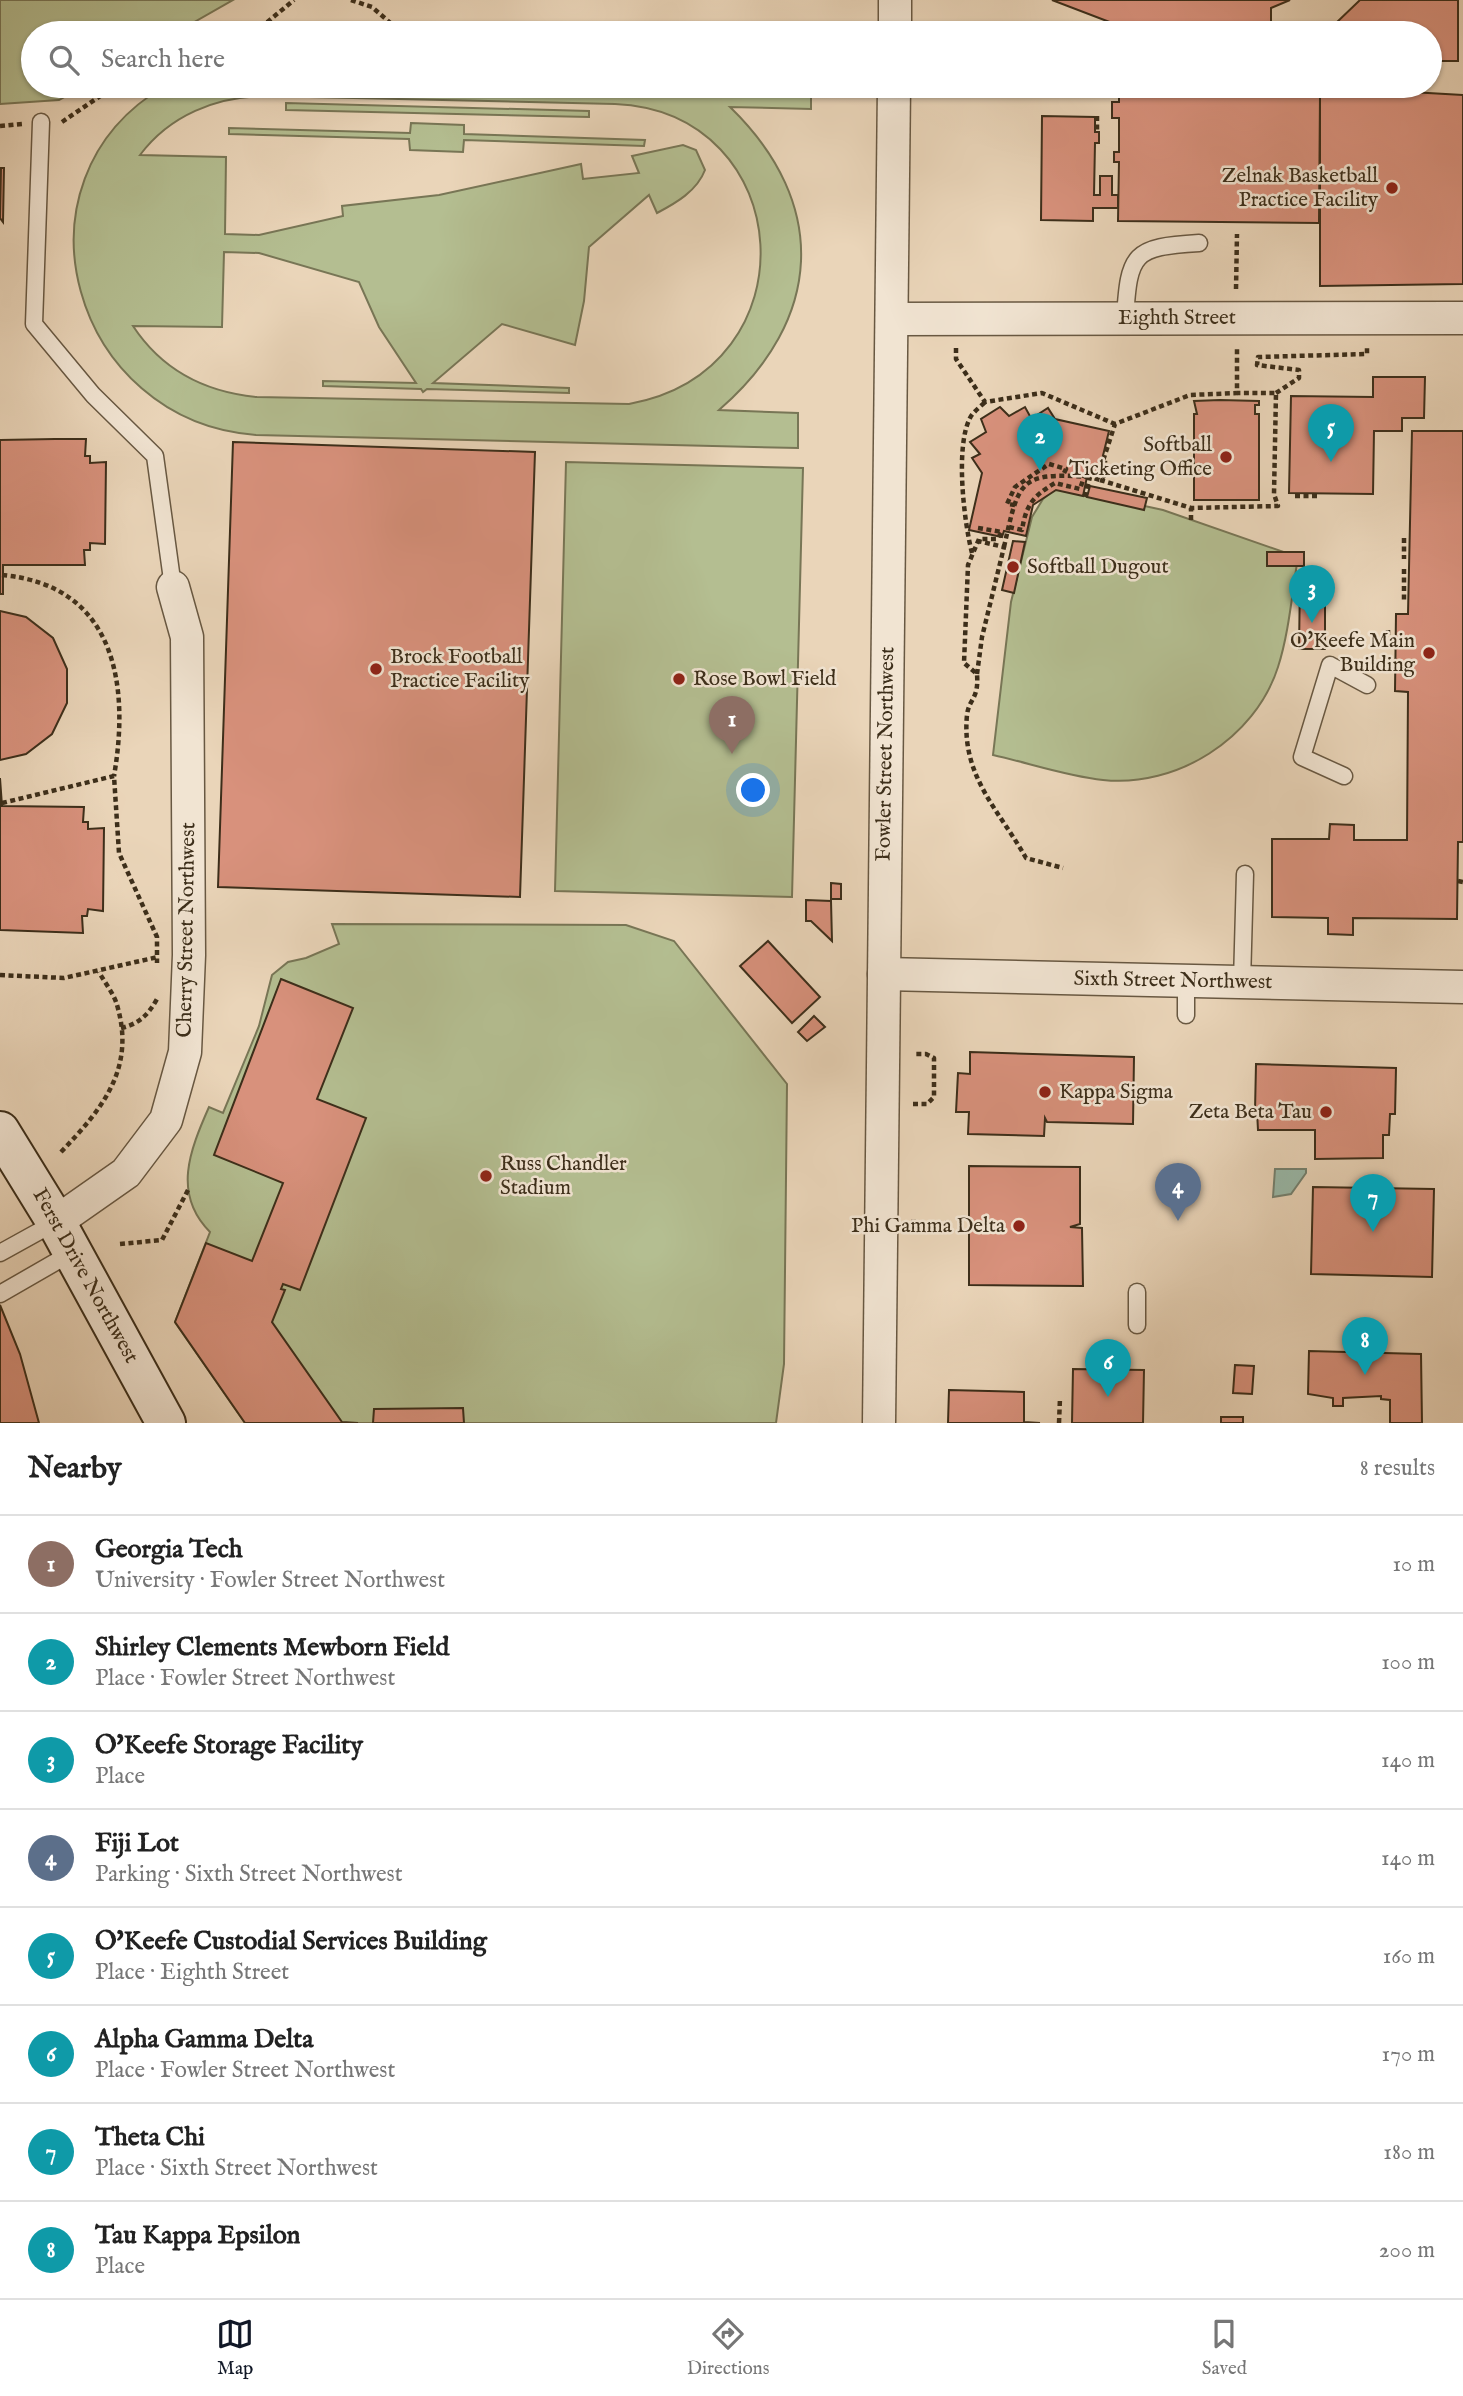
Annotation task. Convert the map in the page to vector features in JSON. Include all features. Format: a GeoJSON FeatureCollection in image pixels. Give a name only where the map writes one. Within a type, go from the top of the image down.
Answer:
{"type":"FeatureCollection","features":[{"type":"Feature","properties":{"kind":"street"},"geometry":{"type":"LineString","coordinates":[[895,0],[895,21]]}},
{"type":"Feature","properties":{"kind":"street","name":"Fowler Street Northwest"},"geometry":{"type":"LineString","coordinates":[[878,1423],[894,98]]}},
{"type":"Feature","properties":{"kind":"street","name":"Eighth Street"},"geometry":{"type":"LineString","coordinates":[[892,319],[1463,318]]}},
{"type":"Feature","properties":{"kind":"street","name":"Cherry Street Northwest"},"geometry":{"type":"LineString","coordinates":[[65,1237],[126,1174],[166,1120],[185,1052],[189,955],[187,637],[173,587]]}},
{"type":"Feature","properties":{"kind":"street","name":"Sixth Street Northwest"},"geometry":{"type":"LineString","coordinates":[[884,974],[1463,987]]}},
{"type":"Feature","properties":{"kind":"street","name":"Ferst Drive Northwest"},"geometry":{"type":"LineString","coordinates":[[0,1131],[65,1237],[166,1423]]}},
{"type":"Feature","properties":{"kind":"lane"},"geometry":{"type":"LineString","coordinates":[[41,122],[34,324],[93,395],[155,456],[173,587]]}},
{"type":"Feature","properties":{"kind":"lane"},"geometry":{"type":"LineString","coordinates":[[1125,318],[1127,286],[1133,261],[1146,250],[1161,245],[1199,243]]}},
{"type":"Feature","properties":{"kind":"lane"},"geometry":{"type":"LineString","coordinates":[[1344,776],[1302,757],[1329,665],[1367,685]]}},
{"type":"Feature","properties":{"kind":"lane"},"geometry":{"type":"LineString","coordinates":[[1242,982],[1245,874]]}},
{"type":"Feature","properties":{"kind":"lane"},"geometry":{"type":"LineString","coordinates":[[1186,981],[1186,1014]]}},
{"type":"Feature","properties":{"kind":"lane"},"geometry":{"type":"LineString","coordinates":[[0,1253],[65,1237]]}},
{"type":"Feature","properties":{"kind":"lane"},"geometry":{"type":"LineString","coordinates":[[0,1294],[65,1237]]}},
{"type":"Feature","properties":{"kind":"lane"},"geometry":{"type":"LineString","coordinates":[[1137,1292],[1137,1325]]}},
{"type":"Feature","properties":{"kind":"path"},"geometry":{"type":"LineString","coordinates":[[269,21],[294,0]]}},
{"type":"Feature","properties":{"kind":"path"},"geometry":{"type":"LineString","coordinates":[[351,0],[372,7],[388,21]]}},
{"type":"Feature","properties":{"kind":"path"},"geometry":{"type":"LineString","coordinates":[[41,122],[65,122],[99,98]]}},
{"type":"Feature","properties":{"kind":"path"},"geometry":{"type":"LineString","coordinates":[[1097,116],[1097,132]]}},
{"type":"Feature","properties":{"kind":"path"},"geometry":{"type":"LineString","coordinates":[[1236,290],[1237,234]]}},
{"type":"Feature","properties":{"kind":"path"},"geometry":{"type":"LineString","coordinates":[[972,554],[965,525],[962,443],[970,417],[985,402],[1042,393],[1115,424],[1190,396],[1276,393],[1300,378],[1299,370],[1257,365],[1258,357],[1367,354],[1367,346]]}},
{"type":"Feature","properties":{"kind":"path"},"geometry":{"type":"LineString","coordinates":[[1237,393],[1238,355]]}},
{"type":"Feature","properties":{"kind":"path"},"geometry":{"type":"LineString","coordinates":[[957,359],[985,402]]}},
{"type":"Feature","properties":{"kind":"path"},"geometry":{"type":"LineString","coordinates":[[1063,868],[1026,858],[1005,821],[991,808],[980,789],[968,753],[967,712],[978,693],[977,674],[982,637],[1015,505],[1024,486],[1043,474],[1099,478],[1191,508],[1278,506],[1274,494],[1276,393]]}},
{"type":"Feature","properties":{"kind":"path"},"geometry":{"type":"LineString","coordinates":[[1099,478],[1115,424]]}},
{"type":"Feature","properties":{"kind":"path"},"geometry":{"type":"LineString","coordinates":[[1015,505],[1007,504],[1015,487],[1049,464],[1066,469],[1063,475]]}},
{"type":"Feature","properties":{"kind":"path"},"geometry":{"type":"LineString","coordinates":[[1052,475],[1053,484]]}},
{"type":"Feature","properties":{"kind":"path"},"geometry":{"type":"LineString","coordinates":[[1009,527],[1022,530],[1026,508],[1031,499],[1053,484],[1080,489],[1087,477]]}},
{"type":"Feature","properties":{"kind":"path"},"geometry":{"type":"LineString","coordinates":[[1085,497],[1087,477]]}},
{"type":"Feature","properties":{"kind":"path"},"geometry":{"type":"LineString","coordinates":[[1021,492],[1031,499]]}},
{"type":"Feature","properties":{"kind":"path"},"geometry":{"type":"LineString","coordinates":[[1295,496],[1319,496]]}},
{"type":"Feature","properties":{"kind":"path"},"geometry":{"type":"LineString","coordinates":[[1191,508],[1191,520]]}},
{"type":"Feature","properties":{"kind":"path"},"geometry":{"type":"LineString","coordinates":[[977,674],[964,663],[968,565],[978,541],[990,536],[997,539],[1002,532],[978,528]]}},
{"type":"Feature","properties":{"kind":"path"},"geometry":{"type":"LineString","coordinates":[[1404,538],[1404,559]]}},
{"type":"Feature","properties":{"kind":"path"},"geometry":{"type":"LineString","coordinates":[[978,541],[1004,547]]}},
{"type":"Feature","properties":{"kind":"path"},"geometry":{"type":"LineString","coordinates":[[1404,569],[1404,602]]}},
{"type":"Feature","properties":{"kind":"path"},"geometry":{"type":"LineString","coordinates":[[2,575],[35,581],[72,601],[104,636],[115,664],[119,687],[120,732],[114,776],[119,853],[157,937],[158,967]]}},
{"type":"Feature","properties":{"kind":"path"},"geometry":{"type":"LineString","coordinates":[[1388,630],[1388,638]]}},
{"type":"Feature","properties":{"kind":"path"},"geometry":{"type":"LineString","coordinates":[[2,803],[114,776]]}},
{"type":"Feature","properties":{"kind":"path"},"geometry":{"type":"LineString","coordinates":[[0,975],[64,978],[156,957]]}},
{"type":"Feature","properties":{"kind":"path"},"geometry":{"type":"LineString","coordinates":[[61,1152],[107,1100],[117,1079],[121,1028],[117,1003],[99,972]]}},
{"type":"Feature","properties":{"kind":"path"},"geometry":{"type":"LineString","coordinates":[[121,1028],[135,1025],[149,1013],[158,998],[159,988]]}},
{"type":"Feature","properties":{"kind":"path"},"geometry":{"type":"LineString","coordinates":[[913,1104],[927,1104],[934,1097],[934,1058],[917,1054]]}},
{"type":"Feature","properties":{"kind":"path"},"geometry":{"type":"LineString","coordinates":[[120,1244],[162,1240],[188,1190]]}},
{"type":"Feature","properties":{"kind":"path"},"geometry":{"type":"LineString","coordinates":[[911,1222],[953,1223]]}},
{"type":"Feature","properties":{"kind":"path"},"geometry":{"type":"LineString","coordinates":[[1059,1423],[1060,1398]]}},
{"type":"Feature","properties":{"kind":"shaded area"},"geometry":{"type":"Polygon","coordinates":[[[0,0],[233,0],[196,21],[21,21],[21,98],[63,98],[0,104],[0,0]]]}},
{"type":"Feature","properties":{"kind":"shaded area"},"geometry":{"type":"Polygon","coordinates":[[[151,98],[240,98],[212,105],[180,119],[165,129],[140,155],[226,157],[225,234],[259,235],[343,216],[342,206],[439,195],[581,164],[583,179],[639,173],[632,156],[683,145],[696,150],[705,170],[691,190],[657,213],[649,195],[589,247],[584,301],[575,345],[502,324],[433,383],[569,388],[569,393],[427,389],[423,392],[421,389],[323,386],[323,381],[416,383],[379,327],[359,282],[259,253],[224,252],[222,327],[133,326],[157,355],[186,376],[219,390],[257,397],[629,404],[689,382],[731,344],[755,296],[760,244],[749,193],[721,149],[676,118],[615,104],[352,98],[811,98],[811,109],[730,107],[763,144],[785,183],[798,222],[801,261],[795,300],[779,338],[753,375],[719,410],[798,413],[798,448],[256,435],[193,420],[142,388],[104,344],[81,291],[74,235],[85,179],[115,128],[151,98]]]}},
{"type":"Feature","properties":{"kind":"shaded area"},"geometry":{"type":"Polygon","coordinates":[[[286,103],[589,111],[589,117],[286,110],[286,103]]]}},
{"type":"Feature","properties":{"kind":"shaded area"},"geometry":{"type":"Polygon","coordinates":[[[411,123],[464,125],[464,134],[645,140],[644,146],[464,140],[463,152],[410,150],[409,139],[229,134],[229,128],[410,133],[411,123]]]}},
{"type":"Feature","properties":{"kind":"shaded area","name":"Rose Bowl Field"},"geometry":{"type":"Polygon","coordinates":[[[566,462],[803,468],[792,897],[555,891],[566,462]]]}},
{"type":"Feature","properties":{"kind":"shaded area"},"geometry":{"type":"Polygon","coordinates":[[[1057,487],[1163,510],[1298,557],[1285,641],[1267,693],[1232,737],[1209,754],[1184,767],[1158,776],[1103,780],[993,755],[1011,602],[1032,517],[1043,499],[1057,487]]]}},
{"type":"Feature","properties":{"kind":"shaded area","name":"Russ Chandler Stadium"},"geometry":{"type":"Polygon","coordinates":[[[332,924],[626,925],[674,941],[787,1084],[784,1364],[776,1423],[245,1423],[175,1322],[210,1232],[198,1217],[191,1202],[188,1171],[196,1139],[209,1107],[223,1113],[259,1026],[272,975],[288,962],[306,958],[339,944],[332,924]]]}},
{"type":"Feature","properties":{"kind":"shaded area"},"geometry":{"type":"Polygon","coordinates":[[[1275,1169],[1306,1169],[1306,1173],[1291,1194],[1273,1197],[1275,1169]]]}},
{"type":"Feature","properties":{"kind":"building"},"geometry":{"type":"Polygon","coordinates":[[[1052,0],[1290,0],[1271,8],[1271,21],[1107,21],[1052,0]]]}},
{"type":"Feature","properties":{"kind":"building"},"geometry":{"type":"Polygon","coordinates":[[[1360,0],[1458,0],[1458,61],[1442,61],[1442,21],[1338,21],[1360,0]]]}},
{"type":"Feature","properties":{"kind":"building","name":"Zelnak Basketball Practice Facility"},"geometry":{"type":"Polygon","coordinates":[[[1442,94],[1463,95],[1463,284],[1320,286],[1320,98],[1442,98],[1442,94]]]}},
{"type":"Feature","properties":{"kind":"building"},"geometry":{"type":"Polygon","coordinates":[[[1119,98],[1320,98],[1319,223],[1118,221],[1119,162],[1114,162],[1114,152],[1119,152],[1119,118],[1112,118],[1112,102],[1119,102],[1119,98]]]}},
{"type":"Feature","properties":{"kind":"building"},"geometry":{"type":"Polygon","coordinates":[[[1042,116],[1095,117],[1095,132],[1099,132],[1099,143],[1095,143],[1094,195],[1100,195],[1100,176],[1112,176],[1112,195],[1118,195],[1118,208],[1093,208],[1093,221],[1041,220],[1042,116]]]}},
{"type":"Feature","properties":{"kind":"building"},"geometry":{"type":"Polygon","coordinates":[[[1,168],[4,168],[3,222],[0,218],[1,168]]]}},
{"type":"Feature","properties":{"kind":"building"},"geometry":{"type":"Polygon","coordinates":[[[1373,377],[1425,377],[1424,418],[1402,418],[1402,431],[1374,431],[1373,494],[1289,493],[1291,396],[1373,397],[1373,377]]]}},
{"type":"Feature","properties":{"kind":"building","name":"Softball Ticketing Office"},"geometry":{"type":"Polygon","coordinates":[[[1194,401],[1259,401],[1259,405],[1255,405],[1255,414],[1259,414],[1259,500],[1194,500],[1194,414],[1197,414],[1194,401]]]}},
{"type":"Feature","properties":{"kind":"building"},"geometry":{"type":"Polygon","coordinates":[[[1000,407],[1009,416],[1025,407],[1037,429],[1043,425],[1037,415],[1048,408],[1055,419],[1109,431],[1098,476],[1088,472],[1083,496],[1056,490],[1033,505],[1026,536],[1004,531],[1002,537],[969,530],[982,473],[972,458],[980,454],[970,442],[986,432],[981,419],[1000,407]]]}},
{"type":"Feature","properties":{"kind":"building","name":"O'Keefe Main Building"},"geometry":{"type":"Polygon","coordinates":[[[1412,431],[1463,431],[1463,842],[1458,842],[1457,919],[1353,918],[1353,935],[1328,934],[1328,918],[1272,917],[1272,839],[1329,839],[1330,824],[1354,825],[1354,840],[1407,840],[1408,692],[1395,691],[1396,614],[1408,614],[1412,431]]]}},
{"type":"Feature","properties":{"kind":"building"},"geometry":{"type":"Polygon","coordinates":[[[86,439],[85,456],[90,456],[90,463],[106,462],[105,544],[90,543],[90,550],[84,550],[85,565],[3,565],[3,594],[0,594],[0,440],[86,439]]]}},
{"type":"Feature","properties":{"kind":"building","name":"Brock Football Practice Facility"},"geometry":{"type":"Polygon","coordinates":[[[233,442],[535,452],[520,897],[218,887],[233,442]]]}},
{"type":"Feature","properties":{"kind":"building"},"geometry":{"type":"Polygon","coordinates":[[[1090,486],[1147,498],[1144,510],[1087,497],[1090,486]]]}},
{"type":"Feature","properties":{"kind":"building","name":"Softball Dugout"},"geometry":{"type":"Polygon","coordinates":[[[1013,541],[1025,542],[1014,593],[1002,590],[1013,541]]]}},
{"type":"Feature","properties":{"kind":"building"},"geometry":{"type":"Polygon","coordinates":[[[1267,552],[1304,552],[1304,566],[1267,566],[1267,552]]]}},
{"type":"Feature","properties":{"kind":"building"},"geometry":{"type":"Polygon","coordinates":[[[1300,581],[1330,582],[1330,597],[1325,597],[1325,649],[1299,649],[1300,581]]]}},
{"type":"Feature","properties":{"kind":"building"},"geometry":{"type":"Polygon","coordinates":[[[0,611],[26,617],[53,638],[67,669],[67,703],[52,734],[26,754],[0,760],[0,611]]]}},
{"type":"Feature","properties":{"kind":"building"},"geometry":{"type":"Polygon","coordinates":[[[0,778],[2,806],[84,807],[83,822],[88,822],[88,829],[104,828],[103,911],[88,909],[87,916],[82,916],[83,933],[0,930],[0,778]]]}},
{"type":"Feature","properties":{"kind":"building"},"geometry":{"type":"Polygon","coordinates":[[[831,883],[841,884],[841,899],[831,899],[831,883]]]}},
{"type":"Feature","properties":{"kind":"building"},"geometry":{"type":"Polygon","coordinates":[[[806,900],[831,901],[832,941],[811,921],[806,921],[806,900]]]}},
{"type":"Feature","properties":{"kind":"building"},"geometry":{"type":"Polygon","coordinates":[[[768,941],[820,997],[792,1023],[740,966],[768,941]]]}},
{"type":"Feature","properties":{"kind":"building"},"geometry":{"type":"Polygon","coordinates":[[[281,979],[353,1008],[317,1099],[366,1118],[300,1290],[283,1284],[281,1289],[285,1290],[272,1322],[342,1422],[358,1423],[245,1423],[175,1322],[206,1243],[252,1261],[283,1183],[214,1155],[281,979]]]}},
{"type":"Feature","properties":{"kind":"building"},"geometry":{"type":"Polygon","coordinates":[[[814,1016],[825,1027],[807,1041],[798,1032],[814,1016]]]}},
{"type":"Feature","properties":{"kind":"building","name":"Kappa Sigma"},"geometry":{"type":"Polygon","coordinates":[[[970,1052],[1134,1057],[1133,1124],[1047,1122],[1045,1118],[1044,1136],[968,1134],[969,1112],[956,1112],[958,1073],[970,1074],[970,1052]]]}},
{"type":"Feature","properties":{"kind":"building","name":"Zeta Beta Tau"},"geometry":{"type":"Polygon","coordinates":[[[1256,1064],[1396,1068],[1395,1114],[1390,1114],[1389,1135],[1383,1135],[1383,1158],[1315,1159],[1315,1130],[1258,1130],[1255,1111],[1256,1064]]]}},
{"type":"Feature","properties":{"kind":"building","name":"Phi Gamma Delta"},"geometry":{"type":"Polygon","coordinates":[[[969,1166],[1080,1167],[1080,1224],[1070,1227],[1082,1228],[1083,1286],[969,1285],[969,1166]]]}},
{"type":"Feature","properties":{"kind":"building"},"geometry":{"type":"Polygon","coordinates":[[[1313,1187],[1434,1189],[1432,1277],[1311,1274],[1313,1187]]]}},
{"type":"Feature","properties":{"kind":"building"},"geometry":{"type":"Polygon","coordinates":[[[0,1305],[20,1354],[39,1423],[0,1423],[0,1305]]]}},
{"type":"Feature","properties":{"kind":"building"},"geometry":{"type":"Polygon","coordinates":[[[1309,1351],[1421,1354],[1422,1423],[1390,1423],[1390,1400],[1381,1399],[1381,1396],[1343,1398],[1343,1406],[1333,1406],[1333,1398],[1308,1394],[1309,1351]]]}},
{"type":"Feature","properties":{"kind":"building"},"geometry":{"type":"Polygon","coordinates":[[[1235,1365],[1254,1366],[1252,1394],[1233,1393],[1235,1365]]]}},
{"type":"Feature","properties":{"kind":"building"},"geometry":{"type":"Polygon","coordinates":[[[1073,1369],[1144,1370],[1143,1423],[1072,1423],[1073,1369]]]}},
{"type":"Feature","properties":{"kind":"building"},"geometry":{"type":"Polygon","coordinates":[[[949,1390],[1024,1392],[1024,1422],[1040,1423],[948,1423],[949,1390]]]}},
{"type":"Feature","properties":{"kind":"building"},"geometry":{"type":"Polygon","coordinates":[[[463,1408],[464,1423],[373,1423],[374,1409],[463,1408]]]}},
{"type":"Feature","properties":{"kind":"building"},"geometry":{"type":"Polygon","coordinates":[[[1221,1417],[1243,1417],[1243,1423],[1221,1423],[1221,1417]]]}},
{"type":"Feature","properties":{"kind":"place","name":"Zelnak Basketball Practice Facility"},"geometry":{"type":"Point","coordinates":[1392,188]}},
{"type":"Feature","properties":{"kind":"place","name":"Softball Ticketing Office"},"geometry":{"type":"Point","coordinates":[1226,457]}},
{"type":"Feature","properties":{"kind":"place","name":"O'Keefe Custodial Services Building"},"geometry":{"type":"Point","coordinates":[1331,462]}},
{"type":"Feature","properties":{"kind":"place","name":"Shirley Clements Mewborn Field"},"geometry":{"type":"Point","coordinates":[1040,471]}},
{"type":"Feature","properties":{"kind":"place","name":"Softball Dugout"},"geometry":{"type":"Point","coordinates":[1013,567]}},
{"type":"Feature","properties":{"kind":"place","name":"O'Keefe Storage Facility"},"geometry":{"type":"Point","coordinates":[1312,623]}},
{"type":"Feature","properties":{"kind":"place","name":"O'Keefe Main Building"},"geometry":{"type":"Point","coordinates":[1429,653]}},
{"type":"Feature","properties":{"kind":"place","name":"Brock Football Practice Facility"},"geometry":{"type":"Point","coordinates":[376,669]}},
{"type":"Feature","properties":{"kind":"place","name":"Rose Bowl Field"},"geometry":{"type":"Point","coordinates":[679,679]}},
{"type":"Feature","properties":{"kind":"place","name":"Georgia Tech"},"geometry":{"type":"Point","coordinates":[732,754]}},
{"type":"Feature","properties":{"kind":"place","name":"Kappa Sigma"},"geometry":{"type":"Point","coordinates":[1045,1092]}},
{"type":"Feature","properties":{"kind":"place","name":"Zeta Beta Tau"},"geometry":{"type":"Point","coordinates":[1326,1112]}},
{"type":"Feature","properties":{"kind":"place","name":"Russ Chandler Stadium"},"geometry":{"type":"Point","coordinates":[486,1176]}},
{"type":"Feature","properties":{"kind":"place","name":"Fiji Lot"},"geometry":{"type":"Point","coordinates":[1178,1221]}},
{"type":"Feature","properties":{"kind":"place","name":"Phi Gamma Delta"},"geometry":{"type":"Point","coordinates":[1019,1226]}},
{"type":"Feature","properties":{"kind":"place","name":"Theta Chi"},"geometry":{"type":"Point","coordinates":[1373,1232]}},
{"type":"Feature","properties":{"kind":"place","name":"Tau Kappa Epsilon"},"geometry":{"type":"Point","coordinates":[1365,1375]}},
{"type":"Feature","properties":{"kind":"place","name":"Alpha Gamma Delta"},"geometry":{"type":"Point","coordinates":[1108,1397]}}]}
